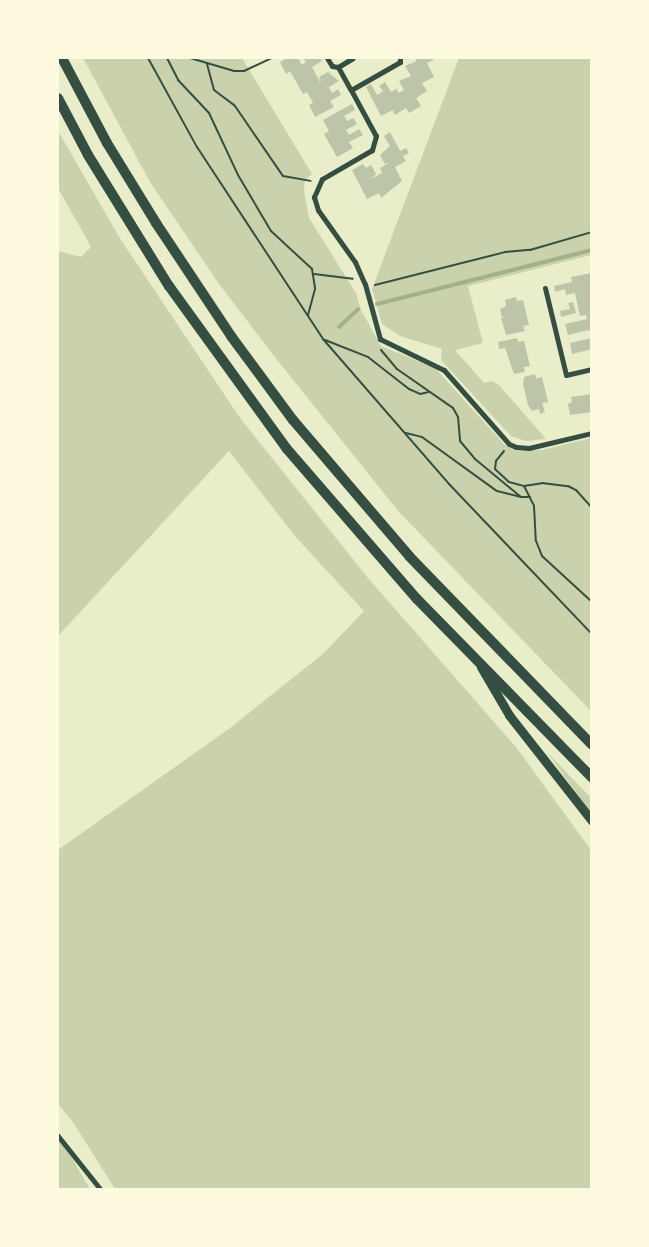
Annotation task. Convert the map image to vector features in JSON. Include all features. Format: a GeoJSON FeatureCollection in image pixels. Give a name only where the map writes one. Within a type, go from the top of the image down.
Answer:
{"type":"FeatureCollection","features":[{"type":"Feature","properties":{"kind":"highway"},"geometry":{"type":"LineString","coordinates":[[62,58],[107,143],[156,224],[257,372],[366,508],[592,745]]}},
{"type":"Feature","properties":{"kind":"highway"},"geometry":{"type":"LineString","coordinates":[[58,98],[135,234],[221,362],[287,449],[358,533],[478,663],[592,778]]}},
{"type":"Feature","properties":{"kind":"highway"},"geometry":{"type":"LineString","coordinates":[[478,663],[509,714],[592,821]]}},
{"type":"Feature","properties":{"kind":"highway"},"geometry":{"type":"LineString","coordinates":[[545,697],[592,738]]}},
{"type":"Feature","properties":{"kind":"street"},"geometry":{"type":"LineString","coordinates":[[327,58],[332,66],[338,67],[353,58]]}},
{"type":"Feature","properties":{"kind":"street"},"geometry":{"type":"LineString","coordinates":[[351,90],[400,62],[400,58]]}},
{"type":"Feature","properties":{"kind":"street"},"geometry":{"type":"LineString","coordinates":[[338,67],[376,136],[372,150],[317,184],[314,197],[316,206],[355,262],[364,281],[380,339],[444,370],[509,444],[528,448],[592,433]]}},
{"type":"Feature","properties":{"kind":"street"},"geometry":{"type":"LineString","coordinates":[[545,288],[566,375],[592,368]]}},
{"type":"Feature","properties":{"kind":"street"},"geometry":{"type":"LineString","coordinates":[[58,1136],[101,1190]]}},
{"type":"Feature","properties":{"kind":"path"},"geometry":{"type":"LineString","coordinates":[[148,58],[197,147],[323,340],[465,502],[592,634]]}},
{"type":"Feature","properties":{"kind":"path"},"geometry":{"type":"LineString","coordinates":[[167,58],[178,80],[209,113],[235,169],[271,231],[308,264],[314,274],[314,296],[308,316]]}},
{"type":"Feature","properties":{"kind":"path"},"geometry":{"type":"LineString","coordinates":[[190,58],[206,64],[244,71],[272,58]]}},
{"type":"Feature","properties":{"kind":"path"},"geometry":{"type":"LineString","coordinates":[[206,64],[214,90],[235,106],[283,176],[317,184]]}},
{"type":"Feature","properties":{"kind":"path"},"geometry":{"type":"LineString","coordinates":[[314,274],[364,281],[376,285],[396,282],[418,272],[442,270],[505,252],[530,250],[592,232]]}},
{"type":"Feature","properties":{"kind":"path"},"geometry":{"type":"LineString","coordinates":[[380,339],[376,346],[396,369],[456,412],[461,445],[521,497]]}},
{"type":"Feature","properties":{"kind":"path"},"geometry":{"type":"LineString","coordinates":[[323,340],[368,357],[409,389],[420,394],[429,392]]}},
{"type":"Feature","properties":{"kind":"path"},"geometry":{"type":"LineString","coordinates":[[406,433],[422,437],[497,491],[521,497],[530,497]]}},
{"type":"Feature","properties":{"kind":"path"},"geometry":{"type":"LineString","coordinates":[[509,444],[496,461],[495,469],[509,482],[524,486],[542,483],[568,486],[576,490],[592,508]]}},
{"type":"Feature","properties":{"kind":"path"},"geometry":{"type":"LineString","coordinates":[[524,486],[535,513],[536,541],[542,556],[592,602]]}},
{"type":"Feature","properties":{"kind":"green space"},"geometry":{"type":"Polygon","coordinates":[[[83,58],[242,58],[312,174],[305,180],[304,191],[309,218],[356,293],[361,310],[381,346],[435,368],[505,445],[516,451],[542,450],[591,438],[591,711],[399,512],[278,361],[219,284],[150,182],[83,58]]]}},
{"type":"Feature","properties":{"kind":"green space"},"geometry":{"type":"Polygon","coordinates":[[[459,58],[591,58],[591,255],[468,286],[483,343],[455,350],[484,383],[492,381],[499,385],[546,439],[526,441],[511,436],[441,360],[442,349],[400,336],[382,324],[372,289],[459,58]]]}},
{"type":"Feature","properties":{"kind":"green space"},"geometry":{"type":"Polygon","coordinates":[[[58,131],[121,240],[240,418],[368,578],[516,747],[591,850],[591,1189],[115,1189],[73,1122],[58,1104],[58,850],[230,728],[324,653],[364,611],[294,535],[229,451],[58,636],[58,251],[81,257],[91,247],[58,188],[58,131]]]}},
{"type":"Feature","properties":{"kind":"green space"},"geometry":{"type":"Polygon","coordinates":[[[547,752],[591,798],[591,814],[586,806],[547,752]]]}},
{"type":"Feature","properties":{"kind":"green space"},"geometry":{"type":"Polygon","coordinates":[[[58,1133],[85,1181],[90,1189],[58,1189],[58,1133]]]}},
{"type":"Feature","properties":{"kind":"building"},"geometry":{"type":"Polygon","coordinates":[[[288,58],[298,58],[302,65],[306,62],[303,58],[320,58],[322,61],[312,67],[321,84],[319,77],[328,72],[339,81],[329,87],[332,93],[338,89],[341,95],[330,101],[334,107],[315,117],[309,105],[313,103],[307,92],[303,94],[290,71],[286,74],[280,62],[288,58]]]}},
{"type":"Feature","properties":{"kind":"building"},"geometry":{"type":"Polygon","coordinates":[[[415,58],[437,58],[427,63],[434,77],[422,83],[427,91],[416,98],[421,106],[409,113],[406,108],[395,115],[393,110],[381,116],[366,87],[371,84],[377,95],[383,91],[379,86],[385,82],[391,92],[396,89],[399,93],[404,90],[399,81],[411,76],[405,66],[417,61],[415,58]]]}},
{"type":"Feature","properties":{"kind":"building"},"geometry":{"type":"Polygon","coordinates":[[[352,104],[355,110],[344,116],[347,121],[353,118],[357,124],[346,130],[349,135],[359,129],[363,135],[349,142],[353,148],[337,157],[324,134],[329,131],[323,120],[352,104]]]}},
{"type":"Feature","properties":{"kind":"building"},"geometry":{"type":"Polygon","coordinates":[[[390,132],[400,151],[406,148],[409,153],[403,156],[406,161],[395,167],[402,181],[381,198],[379,193],[367,199],[352,170],[363,164],[366,168],[371,165],[376,174],[371,179],[382,173],[380,168],[391,162],[385,164],[380,155],[390,146],[384,136],[390,132]]]}},
{"type":"Feature","properties":{"kind":"building"},"geometry":{"type":"Polygon","coordinates":[[[592,273],[592,336],[589,330],[568,335],[565,324],[587,319],[586,315],[580,316],[575,293],[566,295],[565,289],[555,292],[554,286],[572,282],[571,277],[592,273]]]}},
{"type":"Feature","properties":{"kind":"building"},"geometry":{"type":"Polygon","coordinates":[[[516,297],[517,301],[523,300],[529,325],[523,326],[525,331],[506,335],[501,318],[507,317],[502,317],[500,309],[506,306],[505,300],[516,297]]]}},
{"type":"Feature","properties":{"kind":"building"},"geometry":{"type":"Polygon","coordinates":[[[573,302],[576,313],[561,317],[560,311],[570,309],[568,303],[573,302]]]}},
{"type":"Feature","properties":{"kind":"building"},"geometry":{"type":"Polygon","coordinates":[[[517,338],[518,342],[524,341],[530,366],[524,367],[525,372],[514,374],[505,348],[499,349],[498,342],[517,338]]]}},
{"type":"Feature","properties":{"kind":"building"},"geometry":{"type":"Polygon","coordinates":[[[592,338],[592,349],[572,354],[570,343],[592,338]]]}},
{"type":"Feature","properties":{"kind":"building"},"geometry":{"type":"Polygon","coordinates":[[[535,374],[536,379],[542,377],[548,402],[542,403],[545,412],[540,414],[539,409],[532,411],[528,405],[523,384],[524,377],[535,374]]]}},
{"type":"Feature","properties":{"kind":"building"},"geometry":{"type":"Polygon","coordinates":[[[592,394],[592,412],[570,415],[568,404],[572,402],[571,397],[592,394]]]}},
{"type":"Feature","properties":{"kind":"waterway"},"geometry":{"type":"LineString","coordinates":[[377,304],[592,250]]}},
{"type":"Feature","properties":{"kind":"waterway"},"geometry":{"type":"LineString","coordinates":[[339,327],[358,309]]}}]}
